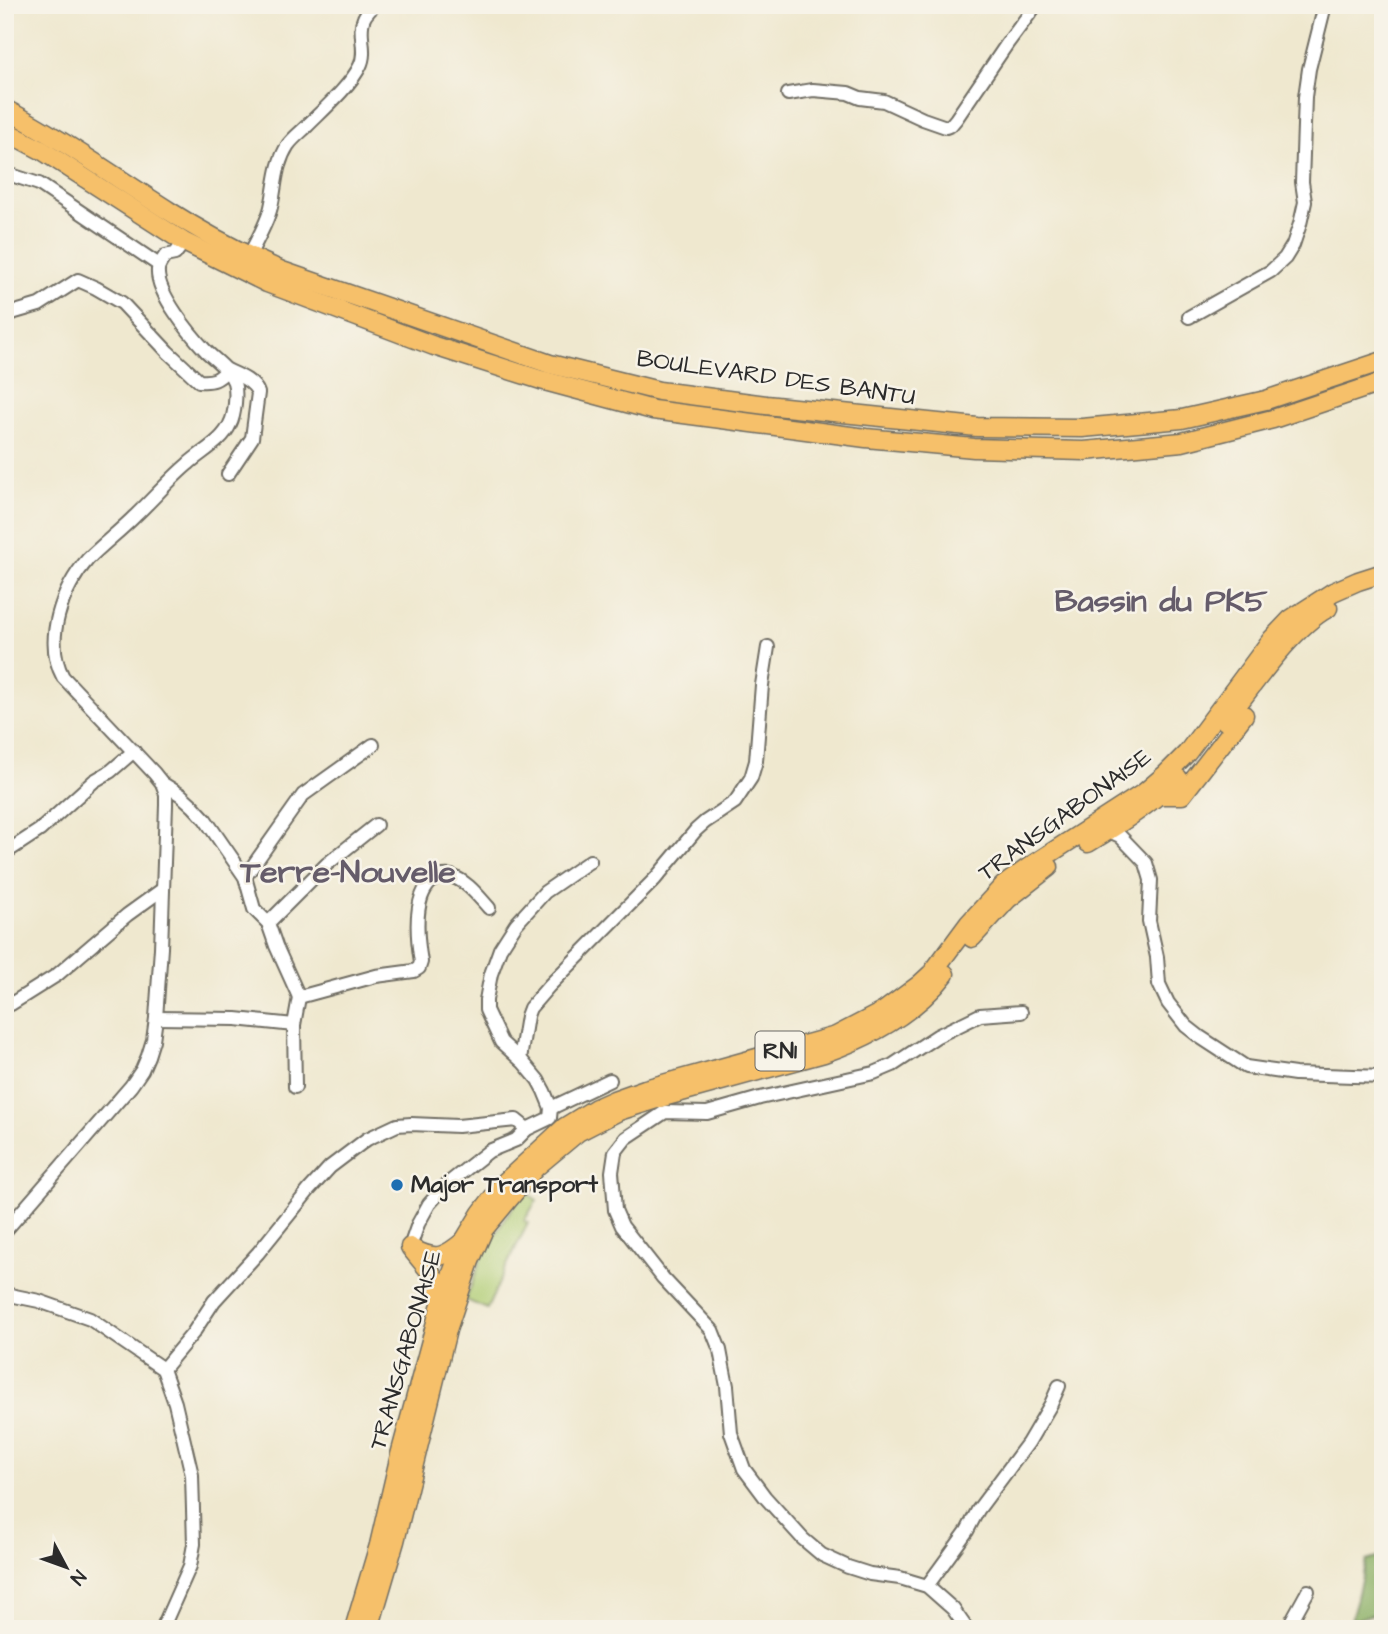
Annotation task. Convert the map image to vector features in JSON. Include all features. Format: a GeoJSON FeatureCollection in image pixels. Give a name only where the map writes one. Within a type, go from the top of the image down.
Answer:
{"type":"FeatureCollection","features":[{"type":"Feature","properties":{"kind":"highway","name":"BOULEVARD DES BANTU"},"geometry":{"type":"LineString","coordinates":[[5,109],[223,243],[282,271],[550,364],[659,391],[976,428],[1082,428],[1182,419],[1266,400],[1383,361]]}},
{"type":"Feature","properties":{"kind":"highway","name":"BOULEVARD DES BANTU"},"geometry":{"type":"LineString","coordinates":[[5,131],[43,151],[184,242],[267,283],[434,346],[541,380],[653,410],[866,438],[974,448],[1084,451],[1182,442],[1273,419],[1383,382]]}},
{"type":"Feature","properties":{"kind":"highway","name":"TRANSGABONAISE"},"geometry":{"type":"LineString","coordinates":[[354,1629],[379,1545],[442,1300],[464,1241],[503,1184],[565,1127],[596,1108],[645,1089],[836,1036],[901,1000],[932,973],[976,914],[1003,886],[1140,795],[1166,774],[1187,753],[1265,648],[1291,619],[1333,592],[1383,573]]}},
{"type":"Feature","properties":{"kind":"highway","name":"TRANSGABONAISE"},"geometry":{"type":"LineString","coordinates":[[369,1629],[395,1541],[447,1331],[470,1261],[484,1229],[521,1182],[578,1132],[619,1111],[664,1104],[824,1053],[869,1035],[889,1023],[927,995],[986,921],[1019,890],[1040,873],[1161,795],[1198,756],[1285,646],[1305,625],[1321,611],[1383,585]]}},
{"type":"Feature","properties":{"kind":"highway"},"geometry":{"type":"LineString","coordinates":[[410,1247],[428,1256],[439,1257],[464,1241]]}},
{"type":"Feature","properties":{"kind":"highway"},"geometry":{"type":"LineString","coordinates":[[410,1247],[436,1281],[442,1300]]}},
{"type":"Feature","properties":{"kind":"street"},"geometry":{"type":"LineString","coordinates":[[249,256],[269,213],[274,183],[284,153],[359,69],[363,57],[362,24],[374,5]]}},
{"type":"Feature","properties":{"kind":"street"},"geometry":{"type":"LineString","coordinates":[[788,94],[813,90],[848,93],[860,98],[884,101],[946,127],[957,119],[1036,5]]}},
{"type":"Feature","properties":{"kind":"street"},"geometry":{"type":"LineString","coordinates":[[1189,317],[1272,271],[1293,245],[1304,202],[1302,182],[1305,97],[1325,5]]}},
{"type":"Feature","properties":{"kind":"street"},"geometry":{"type":"LineString","coordinates":[[5,173],[39,184],[159,265]]}},
{"type":"Feature","properties":{"kind":"street"},"geometry":{"type":"LineString","coordinates":[[184,242],[175,254],[165,257],[159,265],[164,293],[189,333],[208,354],[256,388],[258,393],[251,438],[228,474]]}},
{"type":"Feature","properties":{"kind":"street"},"geometry":{"type":"LineString","coordinates":[[5,315],[39,305],[78,280],[122,303],[199,382],[212,382],[227,370]]}},
{"type":"Feature","properties":{"kind":"street"},"geometry":{"type":"LineString","coordinates":[[227,370],[235,384],[235,407],[230,424],[219,438],[187,464],[82,567],[65,596],[60,611],[54,653],[56,665],[74,690],[162,783],[181,795],[205,819],[245,877],[254,909],[268,923],[299,997],[294,1026],[295,1087]]}},
{"type":"Feature","properties":{"kind":"street"},"geometry":{"type":"LineString","coordinates":[[520,1059],[530,1008],[655,879],[696,830],[705,821],[728,808],[742,794],[756,761],[768,647]]}},
{"type":"Feature","properties":{"kind":"street"},"geometry":{"type":"LineString","coordinates":[[245,877],[303,795],[373,745]]}},
{"type":"Feature","properties":{"kind":"street"},"geometry":{"type":"LineString","coordinates":[[5,853],[40,830],[94,781],[111,771],[134,751]]}},
{"type":"Feature","properties":{"kind":"street"},"geometry":{"type":"LineString","coordinates":[[5,1231],[131,1086],[148,1056],[156,1018],[163,889],[166,794],[162,783]]}},
{"type":"Feature","properties":{"kind":"street"},"geometry":{"type":"LineString","coordinates":[[268,923],[327,864],[376,825]]}},
{"type":"Feature","properties":{"kind":"street"},"geometry":{"type":"LineString","coordinates":[[1109,831],[1120,836],[1146,863],[1151,880],[1149,922],[1157,957],[1158,984],[1168,1003],[1186,1026],[1246,1067],[1295,1074],[1383,1077]]}},
{"type":"Feature","properties":{"kind":"street"},"geometry":{"type":"LineString","coordinates":[[410,1247],[429,1204],[446,1185],[489,1151],[516,1140],[527,1129],[550,1118],[551,1108],[538,1080],[501,1042],[486,1010],[491,974],[500,948],[516,924],[545,892],[590,861]]}},
{"type":"Feature","properties":{"kind":"street"},"geometry":{"type":"LineString","coordinates":[[299,997],[376,976],[419,968],[421,962],[418,911],[422,893],[428,884],[444,875],[464,883],[489,908]]}},
{"type":"Feature","properties":{"kind":"street"},"geometry":{"type":"LineString","coordinates":[[11,1004],[57,975],[127,915],[163,889]]}},
{"type":"Feature","properties":{"kind":"street"},"geometry":{"type":"LineString","coordinates":[[967,1629],[953,1609],[927,1586],[859,1570],[822,1555],[774,1508],[744,1469],[731,1433],[727,1386],[720,1350],[712,1330],[663,1278],[621,1226],[615,1210],[612,1172],[615,1152],[626,1138],[664,1104],[706,1113],[874,1073],[981,1015],[1021,1012]]}},
{"type":"Feature","properties":{"kind":"street"},"geometry":{"type":"LineString","coordinates":[[156,1018],[236,1019],[294,1026]]}},
{"type":"Feature","properties":{"kind":"street"},"geometry":{"type":"LineString","coordinates":[[551,1108],[610,1080]]}},
{"type":"Feature","properties":{"kind":"street"},"geometry":{"type":"LineString","coordinates":[[163,1369],[193,1333],[214,1301],[258,1253],[309,1190],[330,1167],[366,1139],[397,1125],[411,1124],[458,1126],[516,1121],[527,1129]]}},
{"type":"Feature","properties":{"kind":"street"},"geometry":{"type":"LineString","coordinates":[[5,1294],[39,1301],[90,1319],[163,1369],[175,1403],[191,1475],[194,1544],[190,1566],[162,1629]]}},
{"type":"Feature","properties":{"kind":"street"},"geometry":{"type":"LineString","coordinates":[[927,1586],[967,1531],[978,1510],[1028,1443],[1059,1386]]}},
{"type":"Feature","properties":{"kind":"street"},"geometry":{"type":"LineString","coordinates":[[1287,1629],[1308,1591]]}},
{"type":"Feature","properties":{"kind":"green space"},"geometry":{"type":"Polygon","coordinates":[[[525,1192],[537,1200],[524,1221],[528,1223],[487,1309],[466,1300],[482,1257],[525,1192]]]}},
{"type":"Feature","properties":{"kind":"green space"},"geometry":{"type":"Polygon","coordinates":[[[1383,1556],[1383,1611],[1351,1621],[1366,1561],[1383,1556]]]}},
{"type":"Feature","properties":{"kind":"place","name":"Major Transport"},"geometry":{"type":"Point","coordinates":[397,1185]}},
{"type":"Feature","properties":{"kind":"district","name":"Bassin du PK5"},"geometry":{"type":"Point","coordinates":[1161,601]}},
{"type":"Feature","properties":{"kind":"district","name":"Terre-Nouvelle"},"geometry":{"type":"Point","coordinates":[348,872]}}]}
